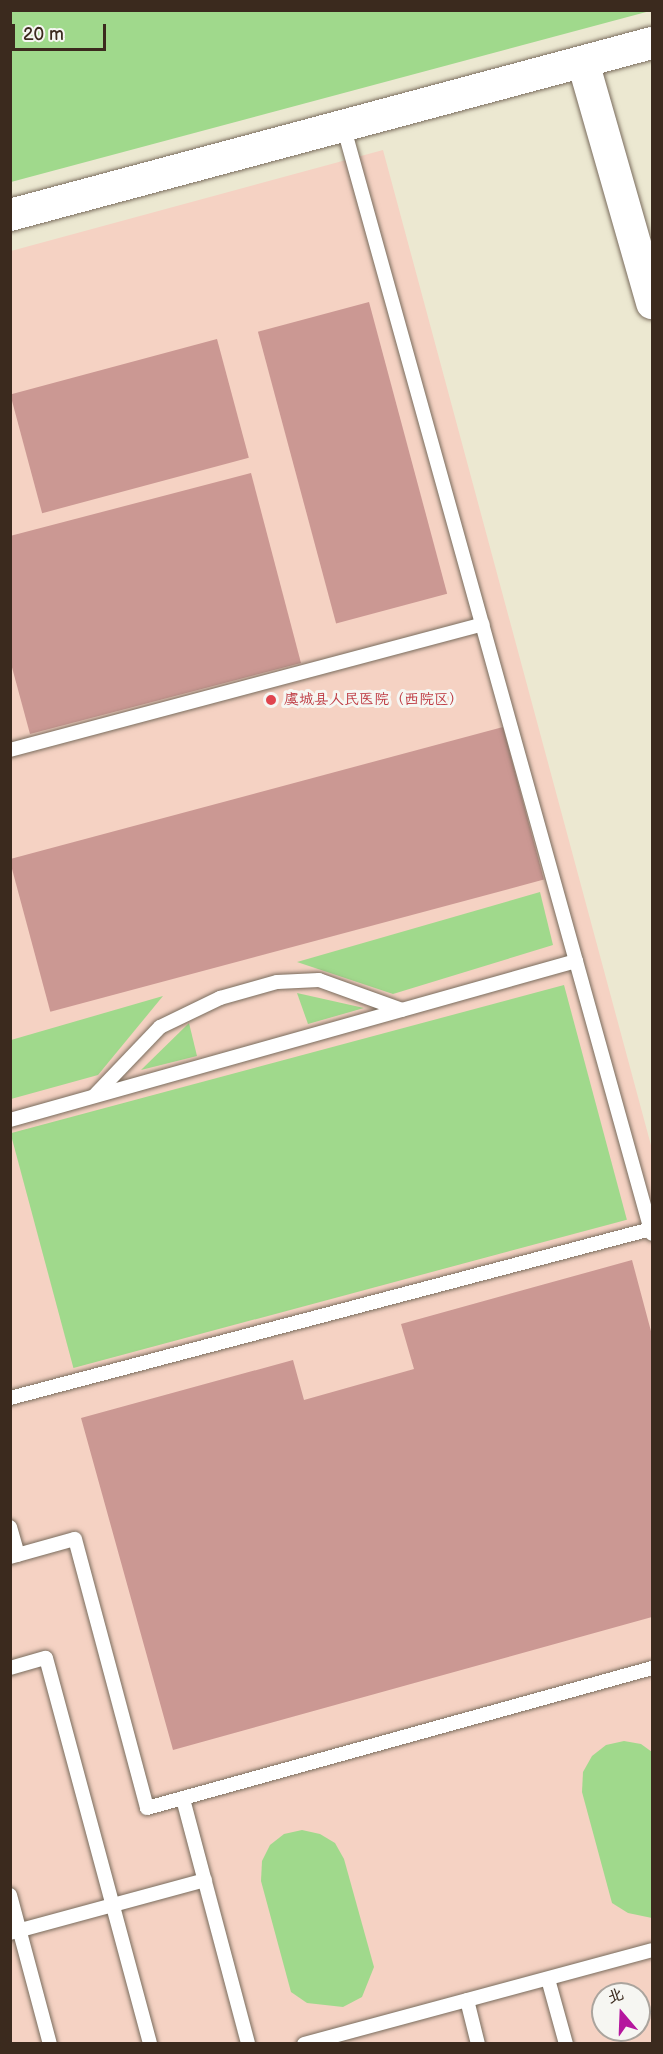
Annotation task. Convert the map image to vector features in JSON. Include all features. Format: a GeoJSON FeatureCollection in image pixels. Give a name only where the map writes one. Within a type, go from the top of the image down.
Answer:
{"type":"FeatureCollection","features":[{"type":"Feature","properties":{"kind":"street"},"geometry":{"type":"LineString","coordinates":[[10,215],[652,43]]}},
{"type":"Feature","properties":{"kind":"street"},"geometry":{"type":"LineString","coordinates":[[583,62],[652,303]]}},
{"type":"Feature","properties":{"kind":"lane"},"geometry":{"type":"LineString","coordinates":[[10,1398],[652,1231],[343,125]]}},
{"type":"Feature","properties":{"kind":"lane"},"geometry":{"type":"LineString","coordinates":[[10,750],[482,624]]}},
{"type":"Feature","properties":{"kind":"lane"},"geometry":{"type":"LineString","coordinates":[[10,1120],[576,961]]}},
{"type":"Feature","properties":{"kind":"lane"},"geometry":{"type":"LineString","coordinates":[[94,1096],[160,1027],[220,998],[277,982],[319,980],[402,1010]]}},
{"type":"Feature","properties":{"kind":"lane"},"geometry":{"type":"LineString","coordinates":[[10,1527],[14,1556],[75,1539],[147,1808],[652,1668]]}},
{"type":"Feature","properties":{"kind":"lane"},"geometry":{"type":"LineString","coordinates":[[10,1668],[46,1658],[150,2043]]}},
{"type":"Feature","properties":{"kind":"lane"},"geometry":{"type":"LineString","coordinates":[[183,1799],[248,2043]]}},
{"type":"Feature","properties":{"kind":"lane"},"geometry":{"type":"LineString","coordinates":[[15,1931],[205,1880]]}},
{"type":"Feature","properties":{"kind":"lane"},"geometry":{"type":"LineString","coordinates":[[10,1895],[15,1931],[50,2043]]}},
{"type":"Feature","properties":{"kind":"lane"},"geometry":{"type":"LineString","coordinates":[[304,2043],[652,1950]]}},
{"type":"Feature","properties":{"kind":"lane"},"geometry":{"type":"LineString","coordinates":[[548,1978],[566,2043]]}},
{"type":"Feature","properties":{"kind":"lane"},"geometry":{"type":"LineString","coordinates":[[467,2000],[478,2043]]}},
{"type":"Feature","properties":{"kind":"shaded area","name":"虞城县人民医院（西院区）"},"geometry":{"type":"Polygon","coordinates":[[[383,150],[652,1149],[652,2043],[11,2044],[11,251],[383,150]]]}},
{"type":"Feature","properties":{"kind":"green space"},"geometry":{"type":"Polygon","coordinates":[[[11,10],[650,10],[650,11],[11,182],[11,10]]]}},
{"type":"Feature","properties":{"kind":"green space"},"geometry":{"type":"Polygon","coordinates":[[[540,892],[553,945],[393,994],[297,962],[540,892]]]}},
{"type":"Feature","properties":{"kind":"green space"},"geometry":{"type":"Polygon","coordinates":[[[564,985],[627,1220],[73,1368],[11,1133],[564,985]]]}},
{"type":"Feature","properties":{"kind":"green space"},"geometry":{"type":"Polygon","coordinates":[[[297,993],[364,1008],[308,1024],[297,993]]]}},
{"type":"Feature","properties":{"kind":"green space"},"geometry":{"type":"Polygon","coordinates":[[[163,996],[98,1075],[11,1099],[11,1040],[163,996]]]}},
{"type":"Feature","properties":{"kind":"green space"},"geometry":{"type":"Polygon","coordinates":[[[189,1023],[197,1056],[141,1070],[189,1023]]]}},
{"type":"Feature","properties":{"kind":"green space"},"geometry":{"type":"Polygon","coordinates":[[[624,1741],[641,1744],[652,1752],[652,1918],[628,1913],[612,1903],[582,1792],[583,1772],[592,1756],[606,1745],[624,1741]]]}},
{"type":"Feature","properties":{"kind":"green space"},"geometry":{"type":"Polygon","coordinates":[[[302,1830],[320,1834],[335,1843],[344,1859],[374,1967],[362,1997],[343,2007],[307,2003],[291,1992],[261,1881],[262,1861],[270,1845],[284,1834],[302,1830]]]}},
{"type":"Feature","properties":{"kind":"building"},"geometry":{"type":"Polygon","coordinates":[[[369,302],[447,594],[336,623],[258,332],[369,302]]]}},
{"type":"Feature","properties":{"kind":"building"},"geometry":{"type":"Polygon","coordinates":[[[217,339],[249,458],[42,513],[10,394],[217,339]]]}},
{"type":"Feature","properties":{"kind":"building"},"geometry":{"type":"Polygon","coordinates":[[[251,473],[301,663],[30,734],[10,660],[10,536],[251,473]]]}},
{"type":"Feature","properties":{"kind":"building"},"geometry":{"type":"Polygon","coordinates":[[[503,727],[544,880],[50,1012],[10,859],[503,727]]]}},
{"type":"Feature","properties":{"kind":"building"},"geometry":{"type":"Polygon","coordinates":[[[632,1260],[652,1335],[652,1617],[173,1750],[81,1418],[293,1360],[304,1400],[414,1369],[401,1324],[632,1260]]]}},
{"type":"Feature","properties":{"kind":"place","name":"虞城县人民医院（西院区）"},"geometry":{"type":"Point","coordinates":[271,700]}}]}
